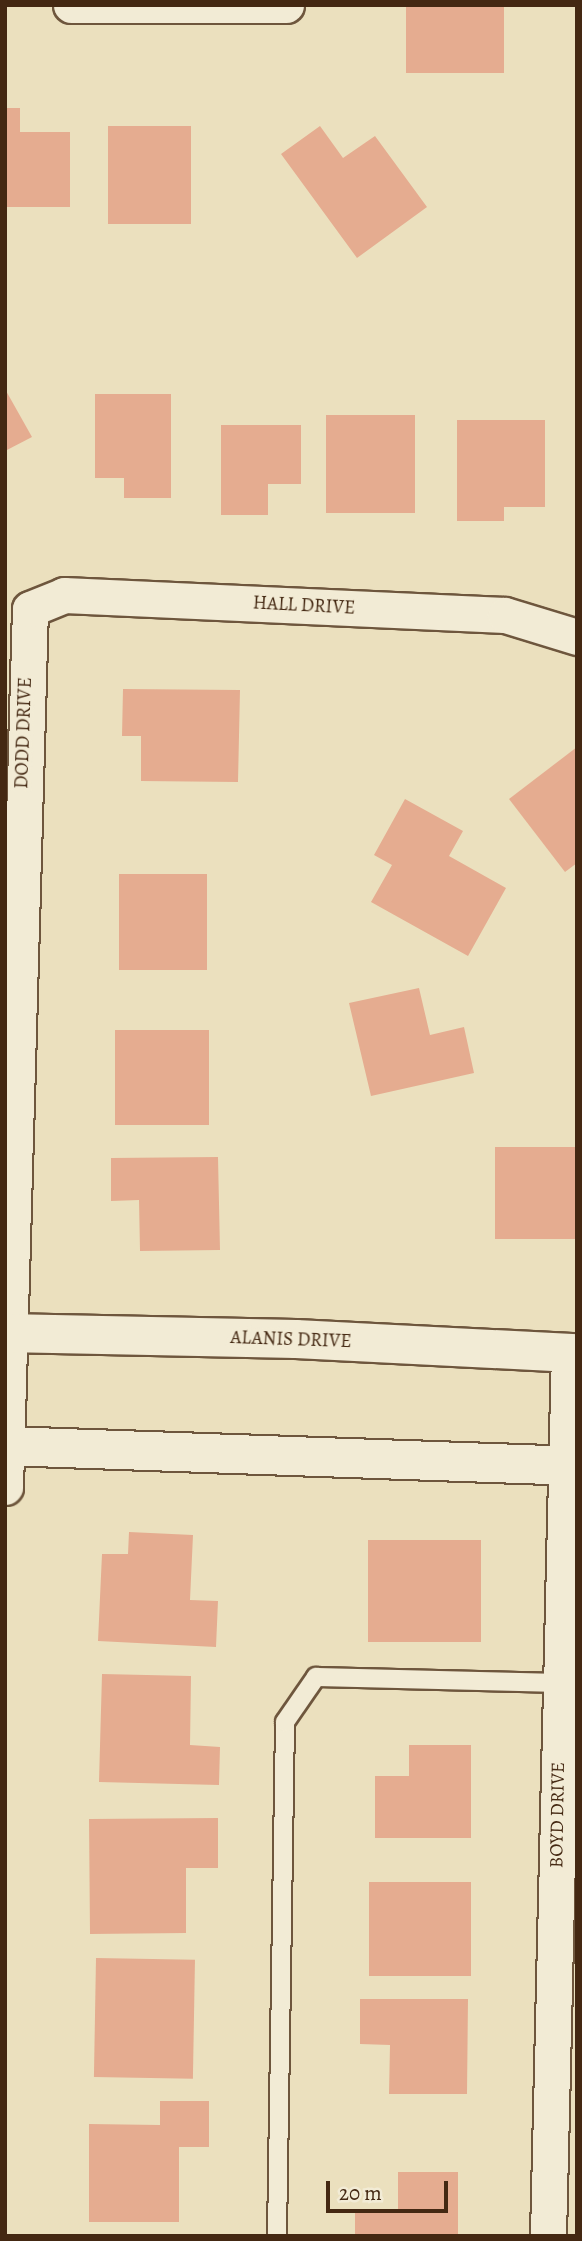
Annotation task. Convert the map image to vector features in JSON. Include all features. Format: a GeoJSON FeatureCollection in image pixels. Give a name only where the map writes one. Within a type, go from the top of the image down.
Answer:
{"type":"FeatureCollection","features":[{"type":"Feature","properties":{"kind":"main road","name":"ALANIS DRIVE"},"geometry":{"type":"LineString","coordinates":[[6,1333],[296,1339],[573,1353]]}},
{"type":"Feature","properties":{"kind":"main road"},"geometry":{"type":"LineString","coordinates":[[6,1446],[572,1466]]}},
{"type":"Feature","properties":{"kind":"street"},"geometry":{"type":"LineString","coordinates":[[71,5],[286,7]]}},
{"type":"Feature","properties":{"kind":"street","name":"HALL DRIVE"},"geometry":{"type":"LineString","coordinates":[[30,609],[64,595],[491,614],[577,637]]}},
{"type":"Feature","properties":{"kind":"street","name":"DODD DRIVE"},"geometry":{"type":"LineString","coordinates":[[5,1486],[6,1333],[30,609]]}},
{"type":"Feature","properties":{"kind":"street","name":"BOYD DRIVE"},"geometry":{"type":"LineString","coordinates":[[548,2236],[561,1683],[572,1466],[573,1353]]}},
{"type":"Feature","properties":{"kind":"lane"},"geometry":{"type":"LineString","coordinates":[[277,2236],[285,1722],[316,1677],[561,1683]]}},
{"type":"Feature","properties":{"kind":"building"},"geometry":{"type":"Polygon","coordinates":[[[406,5],[504,5],[504,73],[406,73],[406,5]]]}},
{"type":"Feature","properties":{"kind":"building"},"geometry":{"type":"Polygon","coordinates":[[[5,108],[20,108],[20,132],[70,132],[70,207],[5,207],[5,108]]]}},
{"type":"Feature","properties":{"kind":"building"},"geometry":{"type":"Polygon","coordinates":[[[108,126],[191,126],[191,224],[108,224],[108,126]]]}},
{"type":"Feature","properties":{"kind":"building"},"geometry":{"type":"Polygon","coordinates":[[[320,126],[343,158],[375,136],[427,207],[357,258],[281,154],[320,126]]]}},
{"type":"Feature","properties":{"kind":"building"},"geometry":{"type":"Polygon","coordinates":[[[5,389],[32,437],[5,451],[5,389]]]}},
{"type":"Feature","properties":{"kind":"building"},"geometry":{"type":"Polygon","coordinates":[[[95,394],[171,394],[171,498],[124,498],[124,478],[95,478],[95,394]]]}},
{"type":"Feature","properties":{"kind":"building"},"geometry":{"type":"Polygon","coordinates":[[[326,415],[415,415],[415,513],[326,513],[326,415]]]}},
{"type":"Feature","properties":{"kind":"building"},"geometry":{"type":"Polygon","coordinates":[[[457,420],[545,420],[545,507],[504,507],[504,521],[457,521],[457,420]]]}},
{"type":"Feature","properties":{"kind":"building"},"geometry":{"type":"Polygon","coordinates":[[[221,425],[301,425],[301,484],[268,484],[268,515],[221,515],[221,425]]]}},
{"type":"Feature","properties":{"kind":"building"},"geometry":{"type":"Polygon","coordinates":[[[123,689],[240,690],[238,782],[141,781],[141,736],[122,736],[123,689]]]}},
{"type":"Feature","properties":{"kind":"building"},"geometry":{"type":"Polygon","coordinates":[[[577,747],[577,863],[565,872],[509,799],[577,747]]]}},
{"type":"Feature","properties":{"kind":"building"},"geometry":{"type":"Polygon","coordinates":[[[405,799],[463,831],[449,856],[506,888],[468,956],[371,902],[392,865],[374,855],[405,799]]]}},
{"type":"Feature","properties":{"kind":"building"},"geometry":{"type":"Polygon","coordinates":[[[119,874],[207,874],[207,970],[119,970],[119,874]]]}},
{"type":"Feature","properties":{"kind":"building"},"geometry":{"type":"Polygon","coordinates":[[[419,988],[430,1035],[464,1027],[474,1073],[371,1096],[349,1003],[419,988]]]}},
{"type":"Feature","properties":{"kind":"building"},"geometry":{"type":"Polygon","coordinates":[[[115,1030],[209,1030],[209,1125],[115,1125],[115,1030]]]}},
{"type":"Feature","properties":{"kind":"building"},"geometry":{"type":"Polygon","coordinates":[[[495,1147],[577,1147],[577,1239],[495,1239],[495,1147]]]}},
{"type":"Feature","properties":{"kind":"building"},"geometry":{"type":"Polygon","coordinates":[[[218,1157],[220,1250],[140,1251],[139,1200],[111,1201],[111,1158],[218,1157]]]}},
{"type":"Feature","properties":{"kind":"building"},"geometry":{"type":"Polygon","coordinates":[[[129,1532],[193,1535],[190,1600],[218,1601],[216,1647],[98,1641],[102,1554],[128,1554],[129,1532]]]}},
{"type":"Feature","properties":{"kind":"building"},"geometry":{"type":"Polygon","coordinates":[[[368,1540],[481,1540],[481,1642],[368,1642],[368,1540]]]}},
{"type":"Feature","properties":{"kind":"building"},"geometry":{"type":"Polygon","coordinates":[[[102,1674],[191,1676],[190,1745],[220,1747],[219,1785],[99,1782],[102,1674]]]}},
{"type":"Feature","properties":{"kind":"building"},"geometry":{"type":"Polygon","coordinates":[[[409,1745],[471,1745],[471,1838],[375,1838],[375,1776],[409,1776],[409,1745]]]}},
{"type":"Feature","properties":{"kind":"building"},"geometry":{"type":"Polygon","coordinates":[[[218,1818],[218,1868],[186,1868],[186,1933],[90,1934],[89,1819],[218,1818]]]}},
{"type":"Feature","properties":{"kind":"building"},"geometry":{"type":"Polygon","coordinates":[[[369,1882],[471,1882],[471,1976],[369,1976],[369,1882]]]}},
{"type":"Feature","properties":{"kind":"building"},"geometry":{"type":"Polygon","coordinates":[[[96,1958],[195,1960],[193,2079],[94,2077],[96,1958]]]}},
{"type":"Feature","properties":{"kind":"building"},"geometry":{"type":"Polygon","coordinates":[[[360,1999],[468,1999],[467,2094],[389,2094],[390,2045],[360,2044],[360,1999]]]}},
{"type":"Feature","properties":{"kind":"building"},"geometry":{"type":"Polygon","coordinates":[[[160,2101],[209,2101],[209,2147],[179,2147],[179,2222],[89,2222],[89,2124],[160,2125],[160,2101]]]}},
{"type":"Feature","properties":{"kind":"building"},"geometry":{"type":"Polygon","coordinates":[[[398,2172],[458,2172],[458,2236],[355,2236],[355,2210],[398,2210],[398,2172]]]}}]}
